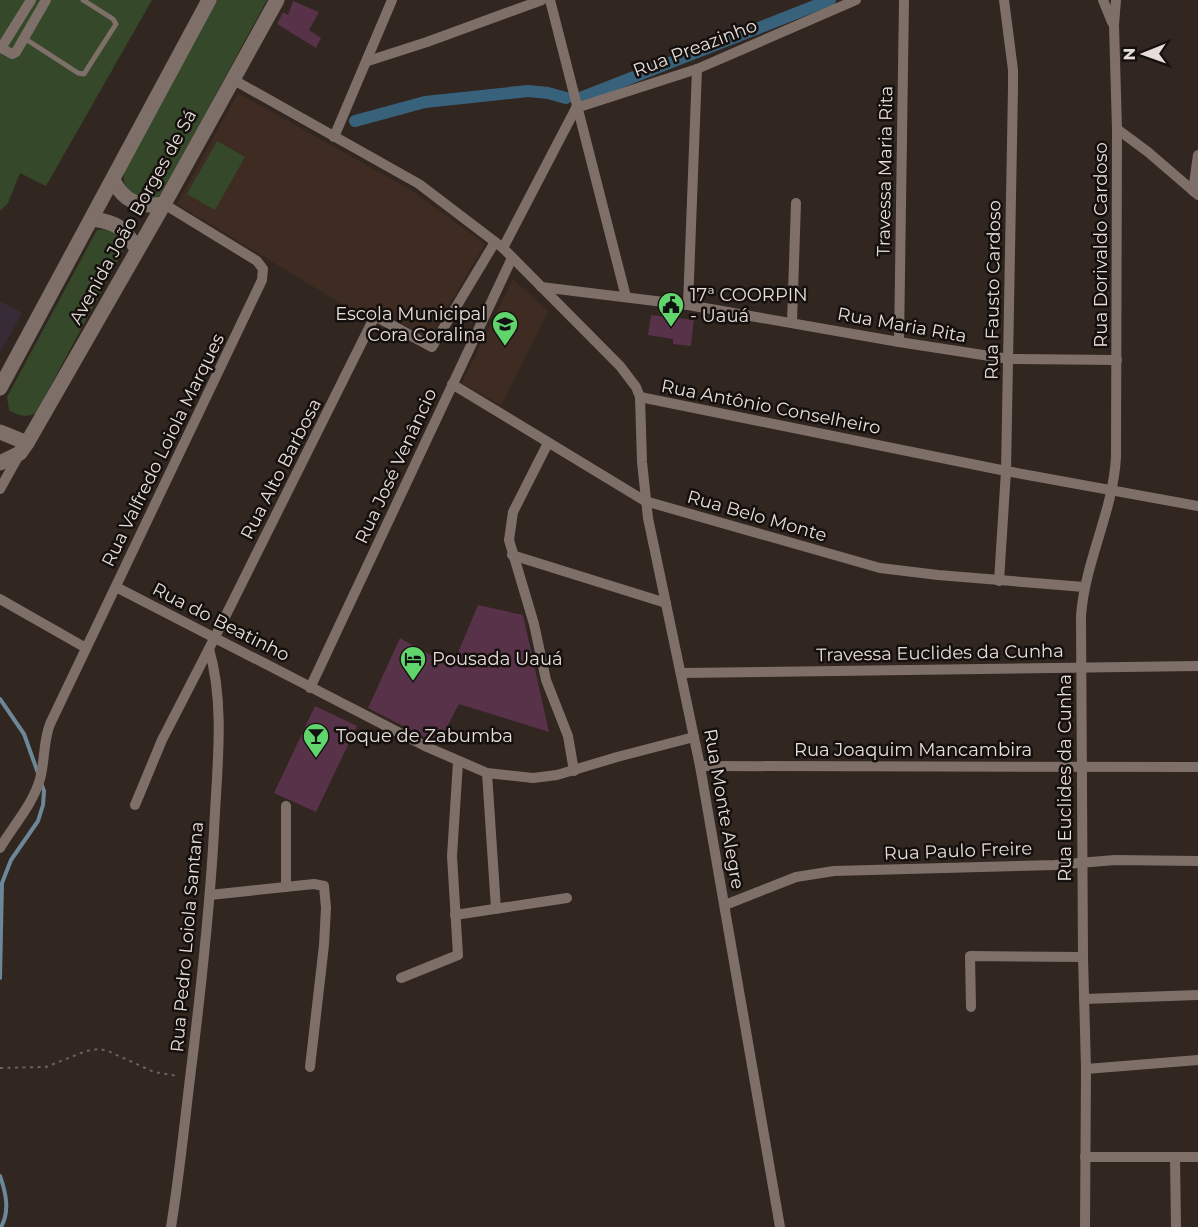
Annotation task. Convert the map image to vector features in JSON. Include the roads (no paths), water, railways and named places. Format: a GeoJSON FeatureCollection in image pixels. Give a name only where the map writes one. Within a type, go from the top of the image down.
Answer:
{"type":"FeatureCollection","features":[{"type":"Feature","properties":{"kind":"main road","name":"Avenida João Borges de Sá"},"geometry":{"type":"LineString","coordinates":[[0,388],[209,0]]}},
{"type":"Feature","properties":{"kind":"main road","name":"Avenida João Borges de Sá"},"geometry":{"type":"LineString","coordinates":[[24,448],[164,204],[277,0]]}},
{"type":"Feature","properties":{"kind":"main road"},"geometry":{"type":"LineString","coordinates":[[113,180],[129,200],[151,206],[164,204]]}},
{"type":"Feature","properties":{"kind":"main road"},"geometry":{"type":"LineString","coordinates":[[92,219],[107,220],[118,225],[137,249]]}},
{"type":"Feature","properties":{"kind":"main road"},"geometry":{"type":"LineString","coordinates":[[0,432],[24,448],[0,463]]}},
{"type":"Feature","properties":{"kind":"street"},"geometry":{"type":"LineString","coordinates":[[31,0],[3,45],[3,49],[12,54],[15,54],[46,0]]}},
{"type":"Feature","properties":{"kind":"street"},"geometry":{"type":"LineString","coordinates":[[334,137],[392,0]]}},
{"type":"Feature","properties":{"kind":"street"},"geometry":{"type":"LineString","coordinates":[[368,61],[542,0]]}},
{"type":"Feature","properties":{"kind":"street"},"geometry":{"type":"LineString","coordinates":[[550,0],[626,297]]}},
{"type":"Feature","properties":{"kind":"street","name":"Rua Preazinho"},"geometry":{"type":"LineString","coordinates":[[576,108],[697,69],[856,0]]}},
{"type":"Feature","properties":{"kind":"street","name":"Travessa Maria Rita"},"geometry":{"type":"LineString","coordinates":[[898,342],[904,0]]}},
{"type":"Feature","properties":{"kind":"street","name":"Rua Fausto Cardoso"},"geometry":{"type":"LineString","coordinates":[[999,581],[1006,471],[1013,70],[1004,0]]}},
{"type":"Feature","properties":{"kind":"street"},"geometry":{"type":"LineString","coordinates":[[1103,0],[1114,25]]}},
{"type":"Feature","properties":{"kind":"street","name":"Rua Dorivaldo Cardoso"},"geometry":{"type":"LineString","coordinates":[[1113,491],[1116,457],[1117,360],[1117,129],[1114,25],[1116,0]]}},
{"type":"Feature","properties":{"kind":"street"},"geometry":{"type":"LineString","coordinates":[[688,305],[697,69]]}},
{"type":"Feature","properties":{"kind":"street","name":"Rua Antônio Conselheiro"},"geometry":{"type":"LineString","coordinates":[[232,79],[419,184],[499,245],[624,370],[640,397],[1006,471],[1198,506]]}},
{"type":"Feature","properties":{"kind":"street"},"geometry":{"type":"LineString","coordinates":[[499,245],[576,108]]}},
{"type":"Feature","properties":{"kind":"street"},"geometry":{"type":"LineString","coordinates":[[1117,129],[1195,193]]}},
{"type":"Feature","properties":{"kind":"street"},"geometry":{"type":"LineString","coordinates":[[1195,193],[1198,155]]}},
{"type":"Feature","properties":{"kind":"street"},"geometry":{"type":"LineString","coordinates":[[792,322],[796,203]]}},
{"type":"Feature","properties":{"kind":"street","name":"Rua Valfredo Loiola Marques"},"geometry":{"type":"LineString","coordinates":[[0,848],[39,781],[44,742],[50,724],[264,273],[261,265],[164,204]]}},
{"type":"Feature","properties":{"kind":"street","name":"Rua Alto Barbosa"},"geometry":{"type":"LineString","coordinates":[[135,805],[162,740],[375,316],[432,347],[499,245]]}},
{"type":"Feature","properties":{"kind":"street","name":"Rua José Venâncio"},"geometry":{"type":"LineString","coordinates":[[310,687],[512,258]]}},
{"type":"Feature","properties":{"kind":"street","name":"Rua Maria Rita"},"geometry":{"type":"LineString","coordinates":[[541,287],[688,305],[1008,359],[1117,360]]}},
{"type":"Feature","properties":{"kind":"street","name":"Rua Belo Monte"},"geometry":{"type":"LineString","coordinates":[[452,384],[645,501],[880,568],[999,581],[1084,587]]}},
{"type":"Feature","properties":{"kind":"street","name":"Rua Monte Alegre"},"geometry":{"type":"LineString","coordinates":[[640,397],[645,501],[700,766],[780,1227]]}},
{"type":"Feature","properties":{"kind":"street"},"geometry":{"type":"LineString","coordinates":[[548,443],[513,512],[509,540],[530,608],[546,680],[568,736],[574,771],[617,756],[694,737]]}},
{"type":"Feature","properties":{"kind":"street","name":"Avenida João Borges de Sá"},"geometry":{"type":"LineString","coordinates":[[0,489],[24,448]]}},
{"type":"Feature","properties":{"kind":"street","name":"Rua Euclides da Cunha"},"geometry":{"type":"LineString","coordinates":[[1084,1227],[1086,1069],[1081,666],[1084,587],[1113,491]]}},
{"type":"Feature","properties":{"kind":"street"},"geometry":{"type":"LineString","coordinates":[[512,555],[666,603]]}},
{"type":"Feature","properties":{"kind":"street","name":"Rua do Beatinho"},"geometry":{"type":"LineString","coordinates":[[116,587],[458,762],[487,773],[533,778],[574,771]]}},
{"type":"Feature","properties":{"kind":"street"},"geometry":{"type":"LineString","coordinates":[[0,599],[86,648]]}},
{"type":"Feature","properties":{"kind":"street","name":"Rua Pedro Loiola Santana"},"geometry":{"type":"LineString","coordinates":[[171,1227],[179,1175],[210,895],[218,762],[215,682],[209,649]]}},
{"type":"Feature","properties":{"kind":"street","name":"Travessa Euclides da Cunha"},"geometry":{"type":"LineString","coordinates":[[682,673],[1198,666]]}},
{"type":"Feature","properties":{"kind":"street"},"geometry":{"type":"LineString","coordinates":[[401,978],[458,955],[452,856],[458,762]]}},
{"type":"Feature","properties":{"kind":"street","name":"Rua Joaquim Mancambira"},"geometry":{"type":"LineString","coordinates":[[700,766],[1198,767]]}},
{"type":"Feature","properties":{"kind":"street"},"geometry":{"type":"LineString","coordinates":[[487,773],[496,909]]}},
{"type":"Feature","properties":{"kind":"street"},"geometry":{"type":"LineString","coordinates":[[286,806],[286,887]]}},
{"type":"Feature","properties":{"kind":"street","name":"Rua Paulo Freire"},"geometry":{"type":"LineString","coordinates":[[725,905],[796,877],[834,871],[1115,860],[1198,861]]}},
{"type":"Feature","properties":{"kind":"street"},"geometry":{"type":"LineString","coordinates":[[210,895],[318,884],[325,888],[324,945],[310,1066]]}},
{"type":"Feature","properties":{"kind":"street"},"geometry":{"type":"LineString","coordinates":[[455,915],[567,898]]}},
{"type":"Feature","properties":{"kind":"street"},"geometry":{"type":"LineString","coordinates":[[971,1007],[970,956],[1083,957]]}},
{"type":"Feature","properties":{"kind":"street"},"geometry":{"type":"LineString","coordinates":[[1084,999],[1198,995]]}},
{"type":"Feature","properties":{"kind":"street"},"geometry":{"type":"LineString","coordinates":[[1086,1069],[1198,1060]]}},
{"type":"Feature","properties":{"kind":"street"},"geometry":{"type":"LineString","coordinates":[[1085,1157],[1198,1157]]}},
{"type":"Feature","properties":{"kind":"street"},"geometry":{"type":"LineString","coordinates":[[1175,1157],[1176,1227]]}},
{"type":"Feature","properties":{"kind":"lane"},"geometry":{"type":"LineString","coordinates":[[24,38],[78,73],[84,74],[116,24],[113,19],[83,0]]}},
{"type":"Feature","properties":{"kind":"waterway"},"geometry":{"type":"LineString","coordinates":[[580,98],[830,0]]}},
{"type":"Feature","properties":{"kind":"waterway"},"geometry":{"type":"LineString","coordinates":[[355,121],[425,102],[528,91],[566,98]]}},
{"type":"Feature","properties":{"kind":"waterway"},"geometry":{"type":"LineString","coordinates":[[0,699],[24,734],[38,773]]}},
{"type":"Feature","properties":{"kind":"waterway"},"geometry":{"type":"LineString","coordinates":[[0,978],[2,883],[11,860],[38,821],[43,805],[44,791],[41,783]]}},
{"type":"Feature","properties":{"kind":"waterway"},"geometry":{"type":"LineString","coordinates":[[0,1176],[6,1202],[1,1227]]}},
{"type":"Feature","properties":{"kind":"place","name":"17ª COORPIN - Uauá"},"geometry":{"type":"Point","coordinates":[671,328]}},
{"type":"Feature","properties":{"kind":"place","name":"Escola Municipal Cora Coralina"},"geometry":{"type":"Point","coordinates":[505,347]}},
{"type":"Feature","properties":{"kind":"place","name":"Pousada Uauá"},"geometry":{"type":"Point","coordinates":[413,682]}},
{"type":"Feature","properties":{"kind":"place","name":"Toque de Zabumba"},"geometry":{"type":"Point","coordinates":[316,759]}}]}
